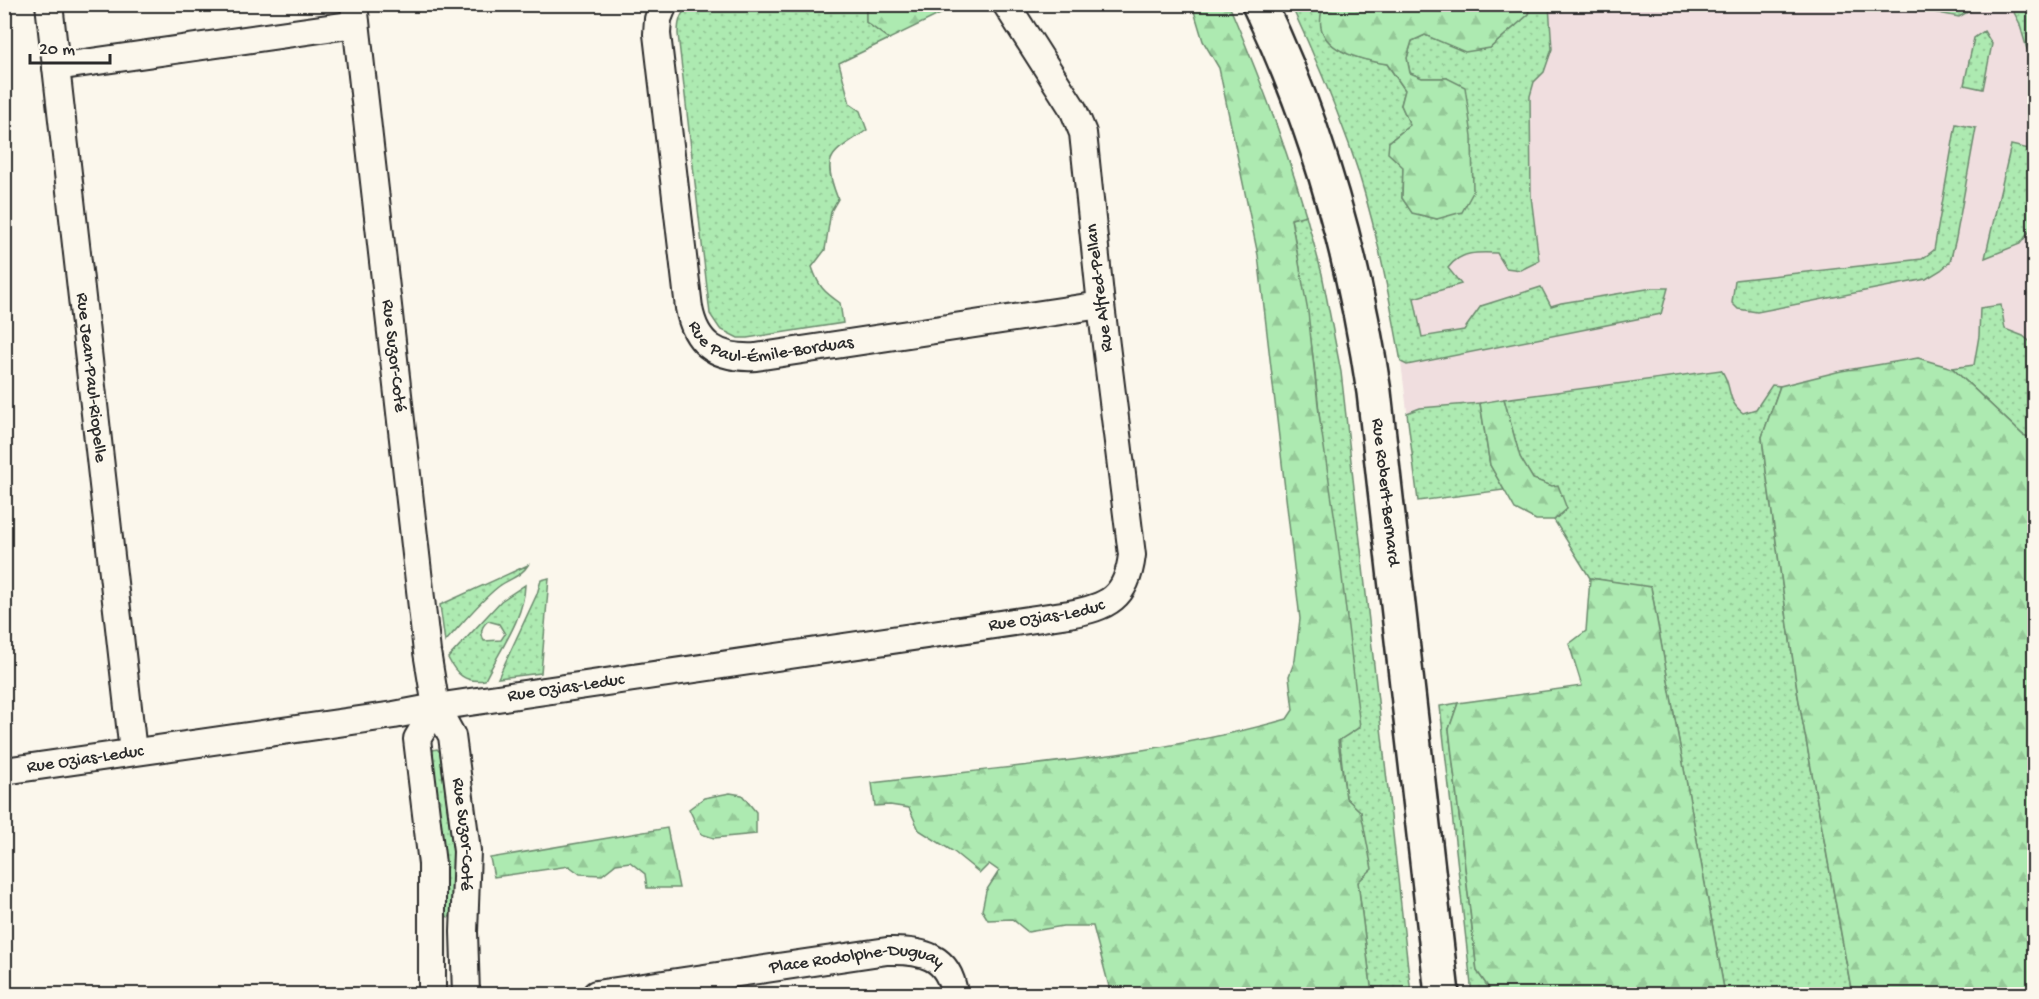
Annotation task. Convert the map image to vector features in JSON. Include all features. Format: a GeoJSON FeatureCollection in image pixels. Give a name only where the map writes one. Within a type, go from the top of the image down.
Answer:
{"type":"FeatureCollection","features":[{"type":"Feature","properties":{"kind":"street","name":"Rue Jean-Paul-Riopelle"},"geometry":{"type":"LineString","coordinates":[[48,4],[133,752]]}},
{"type":"Feature","properties":{"kind":"street","name":"Rue Paul-Émile-Borduas"},"geometry":{"type":"LineString","coordinates":[[664,4],[658,19],[657,34],[689,308],[692,325],[698,334],[718,352],[737,358],[756,357],[1101,305]]}},
{"type":"Feature","properties":{"kind":"street","name":"Rue Alfred-Pellan"},"geometry":{"type":"LineString","coordinates":[[1006,4],[1073,109],[1083,133],[1101,305],[1132,555],[1128,579],[1121,591]]}},
{"type":"Feature","properties":{"kind":"street","name":"Rue Robert-Bernard"},"geometry":{"type":"LineString","coordinates":[[1259,4],[1292,81],[1326,176],[1348,254],[1362,318],[1374,392],[1442,994]]}},
{"type":"Feature","properties":{"kind":"street"},"geometry":{"type":"LineString","coordinates":[[56,67],[355,14]]}},
{"type":"Feature","properties":{"kind":"street","name":"Rue Suzor-Coté"},"geometry":{"type":"LineString","coordinates":[[355,14],[427,652],[435,707],[452,736],[467,851],[464,932],[466,994]]}},
{"type":"Feature","properties":{"kind":"street","name":"Rue Ozias-Leduc"},"geometry":{"type":"LineString","coordinates":[[4,771],[1069,614],[1099,608],[1109,603],[1121,591]]}},
{"type":"Feature","properties":{"kind":"street","name":"Rue Suzor-Coté"},"geometry":{"type":"LineString","coordinates":[[432,994],[432,864],[417,739],[435,707]]}},
{"type":"Feature","properties":{"kind":"street"},"geometry":{"type":"LineString","coordinates":[[433,931],[464,932]]}},
{"type":"Feature","properties":{"kind":"street","name":"Place Rodolphe-Duguay"},"geometry":{"type":"LineString","coordinates":[[596,994],[887,951],[901,951],[929,955],[941,963],[948,975],[954,994]]}},
{"type":"Feature","properties":{"kind":"shaded area"},"geometry":{"type":"Polygon","coordinates":[[[1527,5],[2034,5],[2034,432],[1952,368],[1918,358],[1841,371],[1762,437],[1558,485],[1418,501],[1401,362],[1387,285],[1350,146],[1316,58],[1529,14],[1527,5]]]}},
{"type":"Feature","properties":{"kind":"green space"},"geometry":{"type":"Polygon","coordinates":[[[866,4],[959,5],[889,39],[866,22],[866,4]]]}},
{"type":"Feature","properties":{"kind":"green space"},"geometry":{"type":"Polygon","coordinates":[[[690,5],[866,5],[866,22],[889,39],[839,63],[850,104],[860,111],[867,130],[838,151],[830,164],[830,173],[838,199],[831,211],[825,250],[812,267],[822,288],[840,303],[843,323],[738,338],[720,329],[710,314],[678,34],[680,18],[690,5]]]}},
{"type":"Feature","properties":{"kind":"green space"},"geometry":{"type":"Polygon","coordinates":[[[1190,5],[1229,5],[1271,109],[1306,215],[1291,219],[1308,312],[1360,727],[1338,741],[1346,798],[1361,812],[1372,869],[1358,882],[1371,986],[1381,994],[1111,994],[1093,926],[1063,926],[1028,932],[1012,919],[988,920],[982,910],[986,891],[999,871],[989,864],[980,873],[954,852],[919,830],[909,808],[890,805],[875,806],[872,783],[1081,759],[1185,743],[1287,719],[1293,710],[1289,676],[1295,660],[1300,619],[1258,255],[1219,68],[1203,41],[1190,5]]]}},
{"type":"Feature","properties":{"kind":"green space"},"geometry":{"type":"Polygon","coordinates":[[[1291,5],[1324,5],[1321,19],[1328,41],[1361,59],[1387,64],[1405,90],[1401,105],[1410,125],[1389,142],[1403,167],[1402,198],[1412,212],[1437,219],[1447,78],[1422,78],[1410,73],[1407,58],[1412,41],[1425,35],[1465,51],[1490,48],[1529,14],[1527,5],[1549,5],[1552,49],[1544,72],[1534,82],[1530,96],[1531,196],[1539,261],[1521,270],[1506,268],[1497,253],[1477,253],[1458,258],[1448,268],[1461,284],[1414,298],[1422,337],[1464,330],[1481,306],[1541,287],[1551,306],[1653,288],[1668,288],[1661,314],[1407,365],[1401,362],[1380,252],[1358,170],[1329,91],[1291,5]]]}},
{"type":"Feature","properties":{"kind":"green space"},"geometry":{"type":"Polygon","coordinates":[[[1324,5],[1527,5],[1529,14],[1490,48],[1465,52],[1425,35],[1412,41],[1407,58],[1410,73],[1422,78],[1447,78],[1465,87],[1472,136],[1473,192],[1462,212],[1437,219],[1412,213],[1402,198],[1403,167],[1388,153],[1389,142],[1410,125],[1401,105],[1405,90],[1387,64],[1361,59],[1337,48],[1328,41],[1322,31],[1321,19],[1324,5]]]}},
{"type":"Feature","properties":{"kind":"green space"},"geometry":{"type":"Polygon","coordinates":[[[1897,5],[1967,5],[1971,10],[1959,17],[1897,5]]]}},
{"type":"Feature","properties":{"kind":"green space"},"geometry":{"type":"Polygon","coordinates":[[[2010,5],[2034,5],[2034,50],[2027,49],[2019,22],[2010,5]]]}},
{"type":"Feature","properties":{"kind":"green space"},"geometry":{"type":"Polygon","coordinates":[[[1984,31],[1992,44],[1983,89],[1964,85],[1974,38],[1984,31]]]}},
{"type":"Feature","properties":{"kind":"green space"},"geometry":{"type":"Polygon","coordinates":[[[1956,124],[1976,128],[1956,238],[1950,262],[1941,270],[1926,279],[1757,312],[1738,309],[1732,303],[1735,280],[1922,259],[1934,250],[1956,124]]]}},
{"type":"Feature","properties":{"kind":"green space"},"geometry":{"type":"Polygon","coordinates":[[[2011,145],[2034,150],[2034,226],[2020,244],[1985,258],[2011,145]]]}},
{"type":"Feature","properties":{"kind":"green space"},"geometry":{"type":"Polygon","coordinates":[[[1306,215],[1322,274],[1341,372],[1411,994],[1381,994],[1371,987],[1358,882],[1361,812],[1346,798],[1340,750],[1319,412],[1314,363],[1291,219],[1306,215]]]}},
{"type":"Feature","properties":{"kind":"green space"},"geometry":{"type":"Polygon","coordinates":[[[2001,305],[2005,329],[2023,336],[2034,345],[2034,439],[2023,435],[1952,368],[1974,365],[1979,336],[1980,308],[2001,305]]]}},
{"type":"Feature","properties":{"kind":"green space"},"geometry":{"type":"Polygon","coordinates":[[[1918,358],[1952,368],[2023,435],[2034,439],[2034,994],[1852,994],[1798,696],[1762,437],[1780,386],[1841,371],[1918,358]]]}},
{"type":"Feature","properties":{"kind":"green space"},"geometry":{"type":"Polygon","coordinates":[[[1721,370],[1727,381],[1731,398],[1743,413],[1756,409],[1772,385],[1780,386],[1762,437],[1766,471],[1798,696],[1852,994],[1725,994],[1651,588],[1590,578],[1554,520],[1567,508],[1552,486],[1533,479],[1520,458],[1504,399],[1721,370]]]}},
{"type":"Feature","properties":{"kind":"green space"},"geometry":{"type":"Polygon","coordinates":[[[1504,399],[1520,457],[1533,479],[1552,486],[1558,485],[1567,509],[1554,520],[1536,520],[1515,509],[1490,465],[1480,403],[1504,399]]]}},
{"type":"Feature","properties":{"kind":"green space"},"geometry":{"type":"Polygon","coordinates":[[[1480,403],[1490,465],[1504,490],[1418,501],[1407,413],[1420,408],[1480,403]]]}},
{"type":"Feature","properties":{"kind":"green space"},"geometry":{"type":"Polygon","coordinates":[[[528,565],[522,572],[491,593],[445,642],[440,605],[528,565]]]}},
{"type":"Feature","properties":{"kind":"green space"},"geometry":{"type":"Polygon","coordinates":[[[549,578],[541,673],[498,678],[537,594],[541,580],[549,578]]]}},
{"type":"Feature","properties":{"kind":"green space"},"geometry":{"type":"Polygon","coordinates":[[[1590,578],[1651,587],[1725,994],[1493,994],[1477,971],[1449,729],[1458,703],[1582,686],[1569,644],[1586,631],[1590,578]]]}},
{"type":"Feature","properties":{"kind":"green space"},"geometry":{"type":"Polygon","coordinates":[[[525,585],[524,598],[516,622],[485,680],[467,679],[454,669],[448,658],[501,601],[525,585]],[[488,621],[486,623],[482,630],[484,641],[501,640],[505,634],[499,624],[488,621]]]}},
{"type":"Feature","properties":{"kind":"green space"},"geometry":{"type":"Polygon","coordinates":[[[1458,703],[1449,729],[1477,971],[1493,994],[1472,994],[1440,706],[1458,703]]]}},
{"type":"Feature","properties":{"kind":"green space"},"geometry":{"type":"Polygon","coordinates":[[[437,749],[440,752],[454,857],[450,917],[443,916],[444,854],[432,753],[437,749]]]}},
{"type":"Feature","properties":{"kind":"green space"},"geometry":{"type":"Polygon","coordinates":[[[730,793],[742,795],[756,812],[756,834],[714,838],[701,834],[689,809],[704,798],[730,793]]]}},
{"type":"Feature","properties":{"kind":"green space"},"geometry":{"type":"Polygon","coordinates":[[[667,828],[679,888],[647,888],[645,874],[630,862],[616,864],[602,875],[580,874],[569,866],[494,877],[490,858],[667,828]]]}}]}
